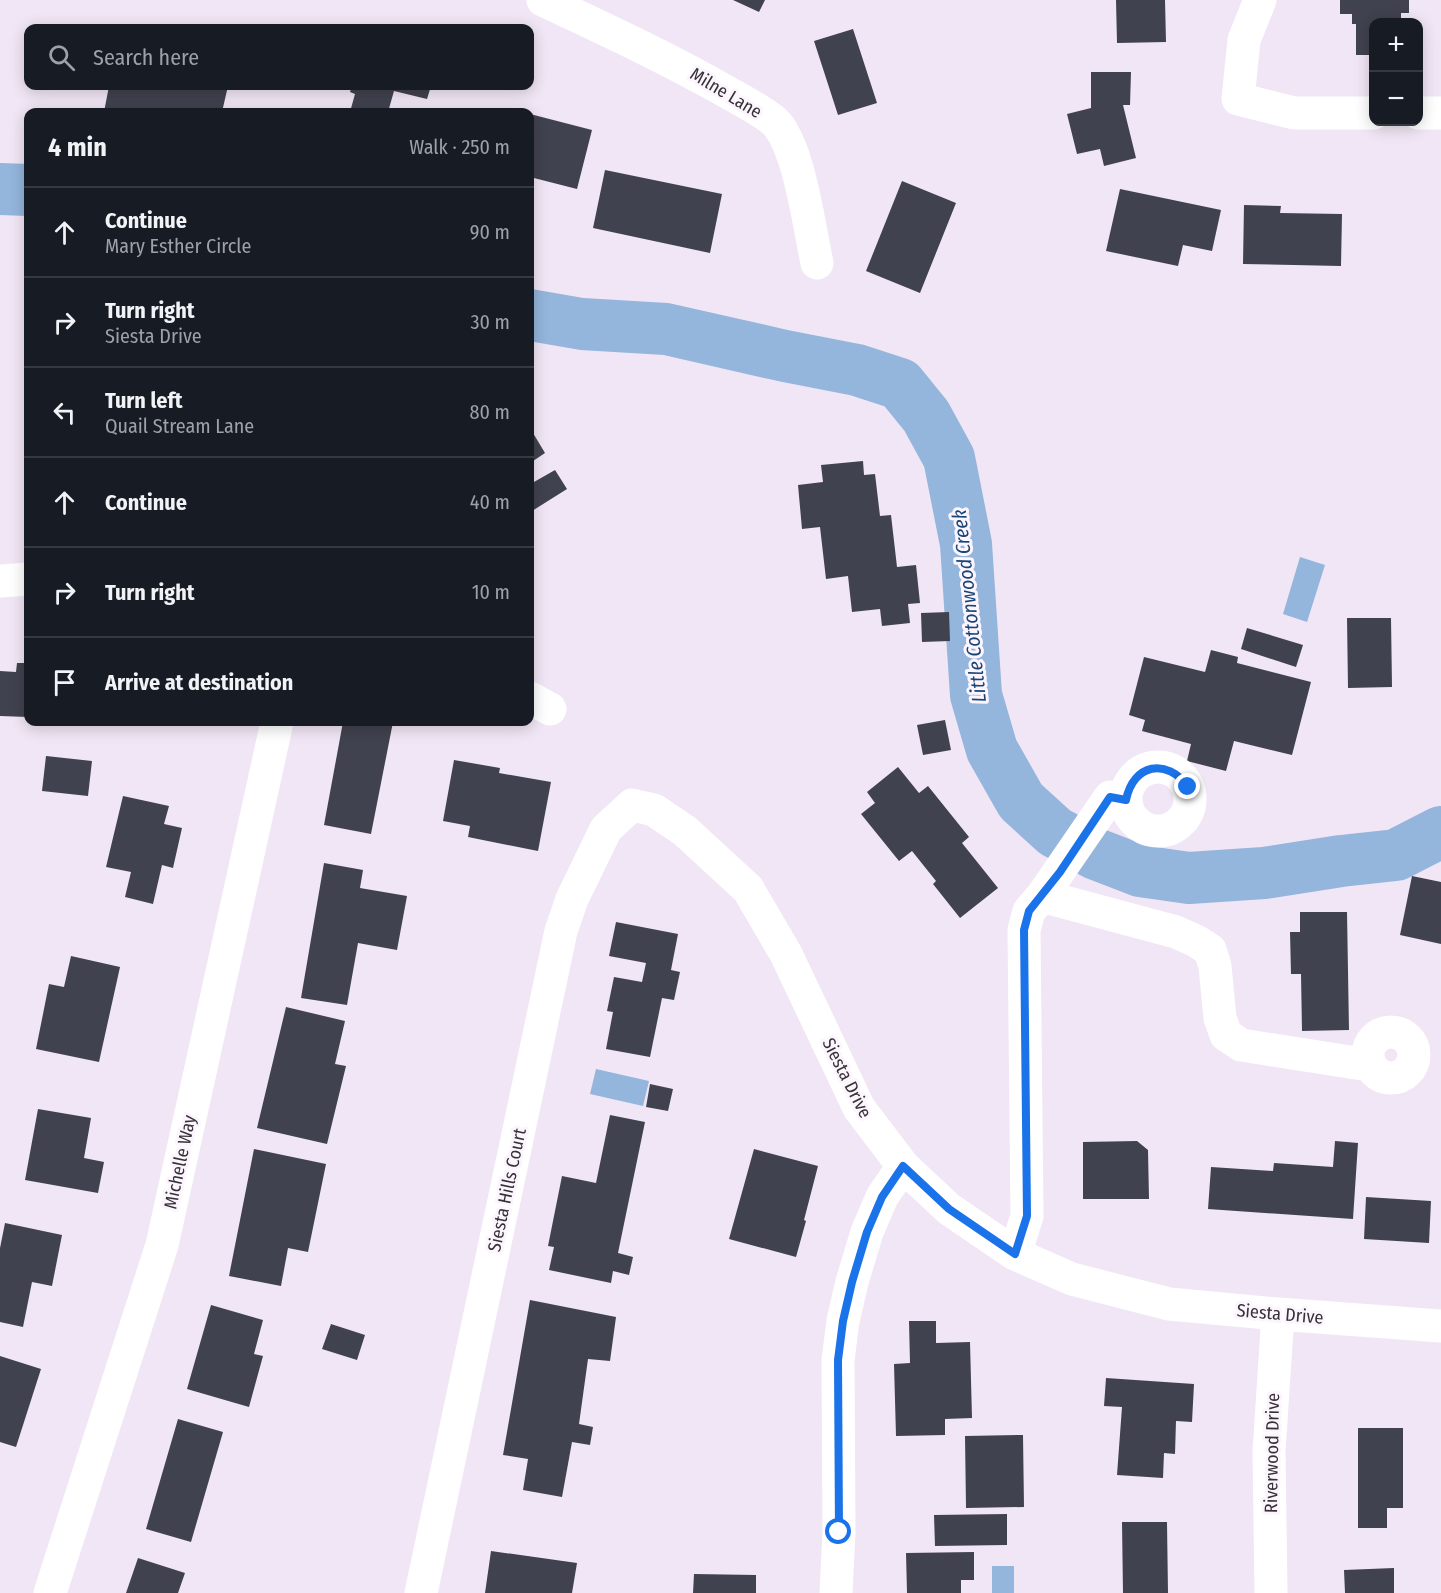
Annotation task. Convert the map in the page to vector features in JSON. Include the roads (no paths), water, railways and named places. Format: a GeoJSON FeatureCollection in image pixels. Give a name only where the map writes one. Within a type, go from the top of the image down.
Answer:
{"type":"FeatureCollection","features":[{"type":"Feature","properties":{"kind":"street","name":"Milne Lane"},"geometry":{"type":"LineString","coordinates":[[543,0],[674,62],[776,123],[787,141],[798,172],[817,263]]}},
{"type":"Feature","properties":{"kind":"street"},"geometry":{"type":"LineString","coordinates":[[1260,0],[1244,40],[1238,99],[1294,113],[1369,113]]}},
{"type":"Feature","properties":{"kind":"street"},"geometry":{"type":"LineString","coordinates":[[1423,113],[1441,113]]}},
{"type":"Feature","properties":{"kind":"street"},"geometry":{"type":"LineString","coordinates":[[0,581],[24,579]]}},
{"type":"Feature","properties":{"kind":"street","name":"Michelle Way"},"geometry":{"type":"LineString","coordinates":[[50,1593],[162,1245],[276,726]]}},
{"type":"Feature","properties":{"kind":"street"},"geometry":{"type":"LineString","coordinates":[[1015,1254],[1027,1216],[1024,930],[1029,911],[1051,884],[1110,797],[1126,800]]}},
{"type":"Feature","properties":{"kind":"street","name":"Siesta Drive"},"geometry":{"type":"LineString","coordinates":[[632,805],[654,810],[685,831],[748,889],[786,954],[859,1108],[903,1166],[949,1209],[1015,1254],[1072,1279],[1169,1304],[1441,1326]]}},
{"type":"Feature","properties":{"kind":"street","name":"Siesta Hills Court"},"geometry":{"type":"LineString","coordinates":[[421,1593],[561,931],[572,899],[606,829],[632,805]]}},
{"type":"Feature","properties":{"kind":"street"},"geometry":{"type":"LineString","coordinates":[[1051,884],[1176,932],[1210,950],[1215,966],[1220,1018],[1226,1035],[1241,1045],[1369,1065]]}},
{"type":"Feature","properties":{"kind":"street"},"geometry":{"type":"LineString","coordinates":[[836,1593],[839,1532],[838,1360],[843,1321],[867,1232],[882,1197],[903,1166]]}},
{"type":"Feature","properties":{"kind":"street","name":"Riverwood Drive"},"geometry":{"type":"LineString","coordinates":[[1271,1593],[1269,1451],[1278,1314]]}},
{"type":"Feature","properties":{"kind":"water"},"geometry":{"type":"Polygon","coordinates":[[[1300,557],[1325,565],[1307,622],[1283,614],[1300,557]]]}},
{"type":"Feature","properties":{"kind":"water"},"geometry":{"type":"Polygon","coordinates":[[[596,1069],[649,1081],[643,1106],[590,1094],[596,1069]]]}},
{"type":"Feature","properties":{"kind":"water"},"geometry":{"type":"Polygon","coordinates":[[[992,1566],[1014,1566],[1014,1593],[992,1593],[992,1566]]]}},
{"type":"Feature","properties":{"kind":"waterway","name":"Little Cottonwood Creek"},"geometry":{"type":"LineString","coordinates":[[0,189],[24,190]]}},
{"type":"Feature","properties":{"kind":"waterway","name":"Little Cottonwood Creek"},"geometry":{"type":"LineString","coordinates":[[534,316],[582,324],[666,329],[857,370],[900,384],[926,416],[949,458],[966,544],[976,695],[992,750],[1021,801],[1055,832],[1096,854],[1140,871],[1189,878],[1264,873],[1396,855],[1441,832]]}}]}
